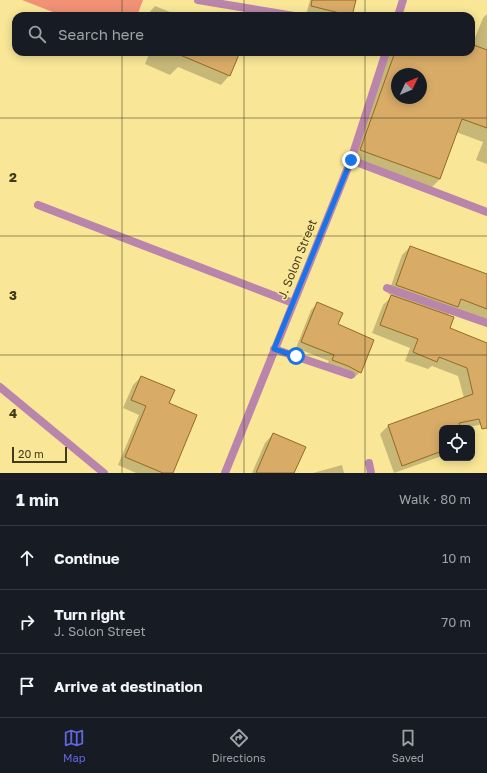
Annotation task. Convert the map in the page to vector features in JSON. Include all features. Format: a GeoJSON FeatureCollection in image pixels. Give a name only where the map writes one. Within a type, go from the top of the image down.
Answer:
{"type":"FeatureCollection","features":[{"type":"Feature","properties":{"kind":"street"},"geometry":{"type":"LineString","coordinates":[[198,0],[270,12]]}},
{"type":"Feature","properties":{"kind":"street"},"geometry":{"type":"LineString","coordinates":[[399,12],[403,0]]}},
{"type":"Feature","properties":{"kind":"street","name":"J. Solon Street"},"geometry":{"type":"LineString","coordinates":[[225,473],[292,303],[351,160],[385,56]]}},
{"type":"Feature","properties":{"kind":"street"},"geometry":{"type":"LineString","coordinates":[[351,160],[487,212]]}},
{"type":"Feature","properties":{"kind":"street"},"geometry":{"type":"LineString","coordinates":[[38,206],[292,303]]}},
{"type":"Feature","properties":{"kind":"street"},"geometry":{"type":"LineString","coordinates":[[388,288],[487,323]]}},
{"type":"Feature","properties":{"kind":"street"},"geometry":{"type":"LineString","coordinates":[[274,349],[351,375]]}},
{"type":"Feature","properties":{"kind":"street"},"geometry":{"type":"LineString","coordinates":[[0,387],[104,473]]}},
{"type":"Feature","properties":{"kind":"street"},"geometry":{"type":"LineString","coordinates":[[369,462],[371,473]]}},
{"type":"Feature","properties":{"kind":"shaded area"},"geometry":{"type":"Polygon","coordinates":[[[22,0],[143,0],[138,12],[53,12],[22,0]]]}},
{"type":"Feature","properties":{"kind":"building"},"geometry":{"type":"Polygon","coordinates":[[[312,0],[356,0],[353,12],[336,12],[311,6],[312,0]]]}},
{"type":"Feature","properties":{"kind":"building"},"geometry":{"type":"Polygon","coordinates":[[[475,46],[487,50],[487,128],[462,119],[440,179],[360,150],[394,56],[475,56],[475,46]]]}},
{"type":"Feature","properties":{"kind":"building"},"geometry":{"type":"Polygon","coordinates":[[[182,56],[238,56],[230,76],[182,56]]]}},
{"type":"Feature","properties":{"kind":"building"},"geometry":{"type":"Polygon","coordinates":[[[410,246],[487,274],[487,309],[461,299],[458,307],[396,285],[410,246]]]}},
{"type":"Feature","properties":{"kind":"building"},"geometry":{"type":"Polygon","coordinates":[[[391,295],[454,317],[450,328],[487,343],[487,428],[482,429],[479,419],[459,423],[460,425],[439,425],[439,452],[402,466],[388,425],[473,394],[467,368],[439,357],[437,362],[413,352],[418,339],[380,325],[391,295]]]}},
{"type":"Feature","properties":{"kind":"building"},"geometry":{"type":"Polygon","coordinates":[[[317,302],[343,313],[338,324],[374,340],[361,373],[332,360],[334,355],[301,342],[317,302]]]}},
{"type":"Feature","properties":{"kind":"building"},"geometry":{"type":"Polygon","coordinates":[[[141,376],[175,390],[169,403],[197,415],[173,473],[163,473],[125,457],[146,406],[131,400],[141,376]]]}},
{"type":"Feature","properties":{"kind":"building"},"geometry":{"type":"Polygon","coordinates":[[[273,433],[306,447],[294,473],[256,473],[273,433]]]}},
{"type":"Feature","properties":{"kind":"route"},"geometry":{"type":"LineString","coordinates":[[296,356],[274,349],[351,160]]}}]}
